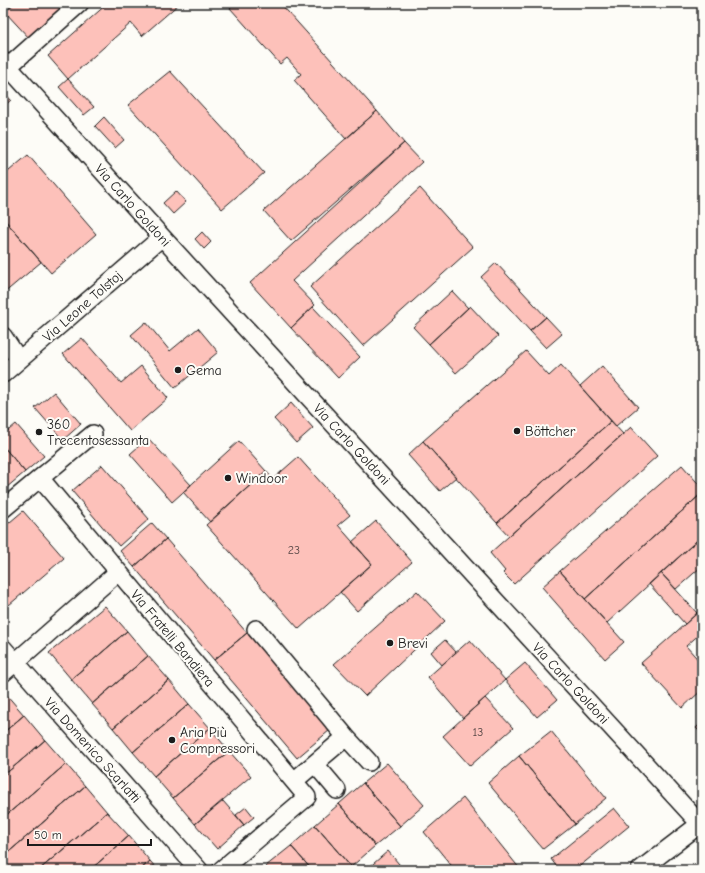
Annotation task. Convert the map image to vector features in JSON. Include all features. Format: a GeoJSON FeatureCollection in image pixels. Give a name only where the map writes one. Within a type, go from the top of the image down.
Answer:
{"type":"FeatureCollection","features":[{"type":"Feature","properties":{"kind":"street"},"geometry":{"type":"LineString","coordinates":[[6,64],[80,3]]}},
{"type":"Feature","properties":{"kind":"street","name":"Via Carlo Goldoni"},"geometry":{"type":"LineString","coordinates":[[6,64],[162,238],[701,825]]}},
{"type":"Feature","properties":{"kind":"street","name":"Via Leone Tolstoj"},"geometry":{"type":"LineString","coordinates":[[3,374],[162,238]]}},
{"type":"Feature","properties":{"kind":"street"},"geometry":{"type":"LineString","coordinates":[[3,336],[20,360]]}},
{"type":"Feature","properties":{"kind":"street"},"geometry":{"type":"LineString","coordinates":[[3,509],[93,434]]}},
{"type":"Feature","properties":{"kind":"street","name":"Via Fratelli Bandiera"},"geometry":{"type":"LineString","coordinates":[[40,478],[307,797],[221,870]]}},
{"type":"Feature","properties":{"kind":"street"},"geometry":{"type":"LineString","coordinates":[[9,668],[118,572]]}},
{"type":"Feature","properties":{"kind":"street"},"geometry":{"type":"LineString","coordinates":[[256,629],[346,737],[369,762]]}},
{"type":"Feature","properties":{"kind":"street","name":"Via Domenico Scarlatti"},"geometry":{"type":"LineString","coordinates":[[3,648],[9,668],[199,870]]}},
{"type":"Feature","properties":{"kind":"street"},"geometry":{"type":"LineString","coordinates":[[294,781],[346,737]]}},
{"type":"Feature","properties":{"kind":"street"},"geometry":{"type":"LineString","coordinates":[[315,764],[337,790]]}},
{"type":"Feature","properties":{"kind":"street"},"geometry":{"type":"LineString","coordinates":[[640,870],[701,825]]}},
{"type":"Feature","properties":{"kind":"building"},"geometry":{"type":"Polygon","coordinates":[[[15,3],[55,3],[62,11],[30,39],[5,12],[15,3]]]}},
{"type":"Feature","properties":{"kind":"building"},"geometry":{"type":"Polygon","coordinates":[[[108,3],[180,3],[142,36],[131,23],[68,79],[48,56],[108,3]]]}},
{"type":"Feature","properties":{"kind":"building"},"geometry":{"type":"Polygon","coordinates":[[[236,3],[280,3],[377,111],[346,139],[294,80],[301,74],[287,58],[280,64],[230,8],[236,3]]]}},
{"type":"Feature","properties":{"kind":"building"},"geometry":{"type":"Polygon","coordinates":[[[170,71],[264,173],[222,209],[128,105],[170,71]]]}},
{"type":"Feature","properties":{"kind":"building"},"geometry":{"type":"Polygon","coordinates":[[[68,79],[94,107],[84,115],[59,87],[68,79]]]}},
{"type":"Feature","properties":{"kind":"building"},"geometry":{"type":"Polygon","coordinates":[[[3,91],[11,100],[3,107],[3,91]]]}},
{"type":"Feature","properties":{"kind":"building"},"geometry":{"type":"Polygon","coordinates":[[[377,111],[404,143],[291,241],[264,211],[377,111]]]}},
{"type":"Feature","properties":{"kind":"building"},"geometry":{"type":"Polygon","coordinates":[[[104,117],[124,140],[115,148],[95,126],[104,117]]]}},
{"type":"Feature","properties":{"kind":"building"},"geometry":{"type":"Polygon","coordinates":[[[404,143],[422,162],[292,281],[315,305],[291,328],[250,283],[404,143]]]}},
{"type":"Feature","properties":{"kind":"building"},"geometry":{"type":"Polygon","coordinates":[[[28,155],[96,234],[51,273],[3,218],[3,176],[28,155]]]}},
{"type":"Feature","properties":{"kind":"building"},"geometry":{"type":"Polygon","coordinates":[[[420,188],[473,247],[363,346],[310,287],[420,188]]]}},
{"type":"Feature","properties":{"kind":"building"},"geometry":{"type":"Polygon","coordinates":[[[176,191],[186,202],[173,214],[163,203],[176,191]]]}},
{"type":"Feature","properties":{"kind":"building"},"geometry":{"type":"Polygon","coordinates":[[[3,218],[41,262],[3,294],[3,218]]]}},
{"type":"Feature","properties":{"kind":"building"},"geometry":{"type":"Polygon","coordinates":[[[202,232],[211,242],[204,249],[195,239],[202,232]]]}},
{"type":"Feature","properties":{"kind":"building"},"geometry":{"type":"Polygon","coordinates":[[[496,263],[546,317],[530,331],[481,277],[496,263]]]}},
{"type":"Feature","properties":{"kind":"building"},"geometry":{"type":"Polygon","coordinates":[[[452,291],[468,308],[429,344],[413,327],[452,291]]]}},
{"type":"Feature","properties":{"kind":"building"},"geometry":{"type":"Polygon","coordinates":[[[470,306],[498,336],[456,373],[429,344],[470,306]]]}},
{"type":"Feature","properties":{"kind":"building"},"geometry":{"type":"Polygon","coordinates":[[[313,307],[360,357],[338,378],[291,328],[313,307]]]}},
{"type":"Feature","properties":{"kind":"building"},"geometry":{"type":"Polygon","coordinates":[[[546,317],[562,334],[546,348],[530,331],[546,317]]]}},
{"type":"Feature","properties":{"kind":"building","name":"Gema"},"geometry":{"type":"Polygon","coordinates":[[[146,322],[170,351],[198,328],[218,352],[175,388],[131,335],[146,322]]]}},
{"type":"Feature","properties":{"kind":"building"},"geometry":{"type":"Polygon","coordinates":[[[82,338],[121,383],[141,366],[168,398],[130,431],[63,354],[82,338]]]}},
{"type":"Feature","properties":{"kind":"building","name":"Böttcher"},"geometry":{"type":"Polygon","coordinates":[[[526,351],[549,376],[561,365],[611,421],[497,523],[423,441],[526,351]]]}},
{"type":"Feature","properties":{"kind":"building","name":"Böttcher"},"geometry":{"type":"Polygon","coordinates":[[[602,366],[638,407],[616,426],[580,386],[602,366]]]}},
{"type":"Feature","properties":{"kind":"building"},"geometry":{"type":"Polygon","coordinates":[[[54,392],[81,424],[63,440],[35,408],[54,392]]]}},
{"type":"Feature","properties":{"kind":"building"},"geometry":{"type":"Polygon","coordinates":[[[291,403],[313,428],[296,443],[274,419],[291,403]]]}},
{"type":"Feature","properties":{"kind":"building"},"geometry":{"type":"Polygon","coordinates":[[[611,421],[623,434],[509,536],[497,523],[611,421]]]}},
{"type":"Feature","properties":{"kind":"building"},"geometry":{"type":"Polygon","coordinates":[[[16,424],[44,456],[25,472],[3,446],[3,435],[16,424]]]}},
{"type":"Feature","properties":{"kind":"building"},"geometry":{"type":"Polygon","coordinates":[[[631,427],[657,456],[514,584],[503,573],[505,571],[490,553],[631,427]]]}},
{"type":"Feature","properties":{"kind":"building"},"geometry":{"type":"Polygon","coordinates":[[[148,438],[191,485],[172,502],[130,454],[148,438]]]}},
{"type":"Feature","properties":{"kind":"building","name":"Windoor"},"geometry":{"type":"Polygon","coordinates":[[[239,441],[266,471],[210,522],[183,492],[239,441]]]}},
{"type":"Feature","properties":{"kind":"building"},"geometry":{"type":"Polygon","coordinates":[[[423,441],[456,477],[440,491],[408,455],[423,441]]]}},
{"type":"Feature","properties":{"kind":"building"},"geometry":{"type":"Polygon","coordinates":[[[3,446],[25,472],[6,488],[3,484],[3,446]]]}},
{"type":"Feature","properties":{"kind":"building"},"geometry":{"type":"Polygon","coordinates":[[[298,457],[350,515],[338,525],[372,564],[299,629],[206,525],[266,471],[273,479],[298,457]]]}},
{"type":"Feature","properties":{"kind":"building"},"geometry":{"type":"Polygon","coordinates":[[[102,465],[149,519],[119,546],[72,491],[102,465]]]}},
{"type":"Feature","properties":{"kind":"building"},"geometry":{"type":"Polygon","coordinates":[[[682,465],[702,488],[702,493],[585,599],[560,571],[682,465]]]}},
{"type":"Feature","properties":{"kind":"building"},"geometry":{"type":"Polygon","coordinates":[[[702,493],[702,536],[607,623],[585,599],[702,493]]]}},
{"type":"Feature","properties":{"kind":"building"},"geometry":{"type":"Polygon","coordinates":[[[23,511],[64,558],[9,605],[3,598],[3,528],[23,511]]]}},
{"type":"Feature","properties":{"kind":"building"},"geometry":{"type":"Polygon","coordinates":[[[376,521],[412,562],[357,611],[340,592],[372,564],[352,542],[376,521]]]}},
{"type":"Feature","properties":{"kind":"building"},"geometry":{"type":"Polygon","coordinates":[[[152,523],[166,539],[134,567],[120,551],[152,523]]]}},
{"type":"Feature","properties":{"kind":"building"},"geometry":{"type":"Polygon","coordinates":[[[702,536],[702,566],[676,589],[661,573],[702,536]]]}},
{"type":"Feature","properties":{"kind":"building"},"geometry":{"type":"Polygon","coordinates":[[[166,539],[247,633],[214,660],[134,567],[166,539]]]}},
{"type":"Feature","properties":{"kind":"building"},"geometry":{"type":"Polygon","coordinates":[[[560,571],[624,642],[605,659],[542,587],[560,571]]]}},
{"type":"Feature","properties":{"kind":"building"},"geometry":{"type":"Polygon","coordinates":[[[661,573],[697,613],[685,624],[649,584],[661,573]]]}},
{"type":"Feature","properties":{"kind":"building","name":"Brevi"},"geometry":{"type":"Polygon","coordinates":[[[417,591],[445,621],[365,696],[334,664],[417,591]]]}},
{"type":"Feature","properties":{"kind":"building"},"geometry":{"type":"Polygon","coordinates":[[[105,606],[127,631],[71,679],[49,653],[105,606]]]}},
{"type":"Feature","properties":{"kind":"building"},"geometry":{"type":"Polygon","coordinates":[[[702,609],[702,632],[686,646],[702,664],[702,690],[682,708],[641,663],[702,609]]]}},
{"type":"Feature","properties":{"kind":"building"},"geometry":{"type":"Polygon","coordinates":[[[127,631],[148,656],[92,704],[71,679],[127,631]]]}},
{"type":"Feature","properties":{"kind":"building"},"geometry":{"type":"Polygon","coordinates":[[[247,633],[330,730],[297,758],[214,660],[247,633]]]}},
{"type":"Feature","properties":{"kind":"building"},"geometry":{"type":"Polygon","coordinates":[[[445,640],[456,652],[442,665],[431,652],[445,640]]]}},
{"type":"Feature","properties":{"kind":"building"},"geometry":{"type":"Polygon","coordinates":[[[470,640],[505,680],[463,718],[428,677],[470,640]]]}},
{"type":"Feature","properties":{"kind":"building"},"geometry":{"type":"Polygon","coordinates":[[[148,656],[169,680],[113,728],[92,704],[148,656]]]}},
{"type":"Feature","properties":{"kind":"building"},"geometry":{"type":"Polygon","coordinates":[[[525,663],[557,700],[537,717],[505,680],[525,663]]]}},
{"type":"Feature","properties":{"kind":"building"},"geometry":{"type":"Polygon","coordinates":[[[169,680],[189,704],[133,752],[113,728],[169,680]]]}},
{"type":"Feature","properties":{"kind":"building"},"geometry":{"type":"Polygon","coordinates":[[[5,693],[24,715],[3,733],[3,695],[5,693]]]}},
{"type":"Feature","properties":{"kind":"building"},"geometry":{"type":"Polygon","coordinates":[[[485,698],[513,728],[470,766],[443,736],[485,698]]]}},
{"type":"Feature","properties":{"kind":"building","name":"Aria Più Compressori"},"geometry":{"type":"Polygon","coordinates":[[[189,704],[210,728],[154,776],[133,752],[189,704]]]}},
{"type":"Feature","properties":{"kind":"building"},"geometry":{"type":"Polygon","coordinates":[[[24,715],[45,740],[3,776],[3,733],[24,715]]]}},
{"type":"Feature","properties":{"kind":"building"},"geometry":{"type":"Polygon","coordinates":[[[702,722],[702,734],[696,728],[702,722]]]}},
{"type":"Feature","properties":{"kind":"building"},"geometry":{"type":"Polygon","coordinates":[[[210,728],[229,751],[173,798],[154,776],[210,728]]]}},
{"type":"Feature","properties":{"kind":"building"},"geometry":{"type":"Polygon","coordinates":[[[551,731],[606,798],[575,824],[519,756],[551,731]]]}},
{"type":"Feature","properties":{"kind":"building"},"geometry":{"type":"Polygon","coordinates":[[[45,740],[66,764],[3,818],[3,776],[45,740]]]}},
{"type":"Feature","properties":{"kind":"building"},"geometry":{"type":"Polygon","coordinates":[[[229,751],[251,776],[195,824],[173,798],[229,751]]]}},
{"type":"Feature","properties":{"kind":"building"},"geometry":{"type":"Polygon","coordinates":[[[519,756],[575,824],[543,849],[488,783],[519,756]]]}},
{"type":"Feature","properties":{"kind":"building"},"geometry":{"type":"Polygon","coordinates":[[[387,763],[424,805],[400,826],[363,783],[387,763]]]}},
{"type":"Feature","properties":{"kind":"building"},"geometry":{"type":"Polygon","coordinates":[[[66,764],[85,786],[3,857],[3,818],[66,764]]]}},
{"type":"Feature","properties":{"kind":"building"},"geometry":{"type":"Polygon","coordinates":[[[363,783],[400,826],[375,846],[339,804],[363,783]]]}},
{"type":"Feature","properties":{"kind":"building"},"geometry":{"type":"Polygon","coordinates":[[[85,786],[107,812],[39,870],[3,870],[3,857],[85,786]]]}},
{"type":"Feature","properties":{"kind":"building"},"geometry":{"type":"Polygon","coordinates":[[[463,798],[520,870],[455,870],[424,832],[463,798]]]}},
{"type":"Feature","properties":{"kind":"building"},"geometry":{"type":"Polygon","coordinates":[[[223,801],[244,825],[217,849],[195,824],[223,801]]]}},
{"type":"Feature","properties":{"kind":"building"},"geometry":{"type":"Polygon","coordinates":[[[339,804],[375,846],[351,867],[315,825],[339,804]]]}},
{"type":"Feature","properties":{"kind":"building"},"geometry":{"type":"Polygon","coordinates":[[[246,807],[254,817],[244,825],[236,815],[246,807]]]}},
{"type":"Feature","properties":{"kind":"building"},"geometry":{"type":"Polygon","coordinates":[[[614,808],[629,826],[575,870],[559,870],[551,859],[614,808]]]}},
{"type":"Feature","properties":{"kind":"building"},"geometry":{"type":"Polygon","coordinates":[[[107,812],[129,836],[90,870],[39,870],[107,812]]]}},
{"type":"Feature","properties":{"kind":"building"},"geometry":{"type":"Polygon","coordinates":[[[315,825],[351,867],[348,870],[312,870],[291,846],[315,825]]]}},
{"type":"Feature","properties":{"kind":"building"},"geometry":{"type":"Polygon","coordinates":[[[129,836],[150,861],[140,870],[90,870],[129,836]]]}},
{"type":"Feature","properties":{"kind":"building"},"geometry":{"type":"Polygon","coordinates":[[[291,846],[312,870],[270,870],[266,866],[291,846]]]}},
{"type":"Feature","properties":{"kind":"building"},"geometry":{"type":"Polygon","coordinates":[[[388,851],[404,870],[366,870],[388,851]]]}},
{"type":"Feature","properties":{"kind":"building"},"geometry":{"type":"Polygon","coordinates":[[[150,861],[158,870],[140,870],[150,861]]]}},
{"type":"Feature","properties":{"kind":"place","name":"Gema"},"geometry":{"type":"Point","coordinates":[178,370]}},
{"type":"Feature","properties":{"kind":"place","name":"Böttcher"},"geometry":{"type":"Point","coordinates":[517,431]}},
{"type":"Feature","properties":{"kind":"place","name":"360 Trecentosessanta"},"geometry":{"type":"Point","coordinates":[39,432]}},
{"type":"Feature","properties":{"kind":"place","name":"Windoor"},"geometry":{"type":"Point","coordinates":[228,478]}},
{"type":"Feature","properties":{"kind":"place","name":"Brevi"},"geometry":{"type":"Point","coordinates":[390,643]}},
{"type":"Feature","properties":{"kind":"place","name":"Aria Più Compressori"},"geometry":{"type":"Point","coordinates":[172,740]}}]}
